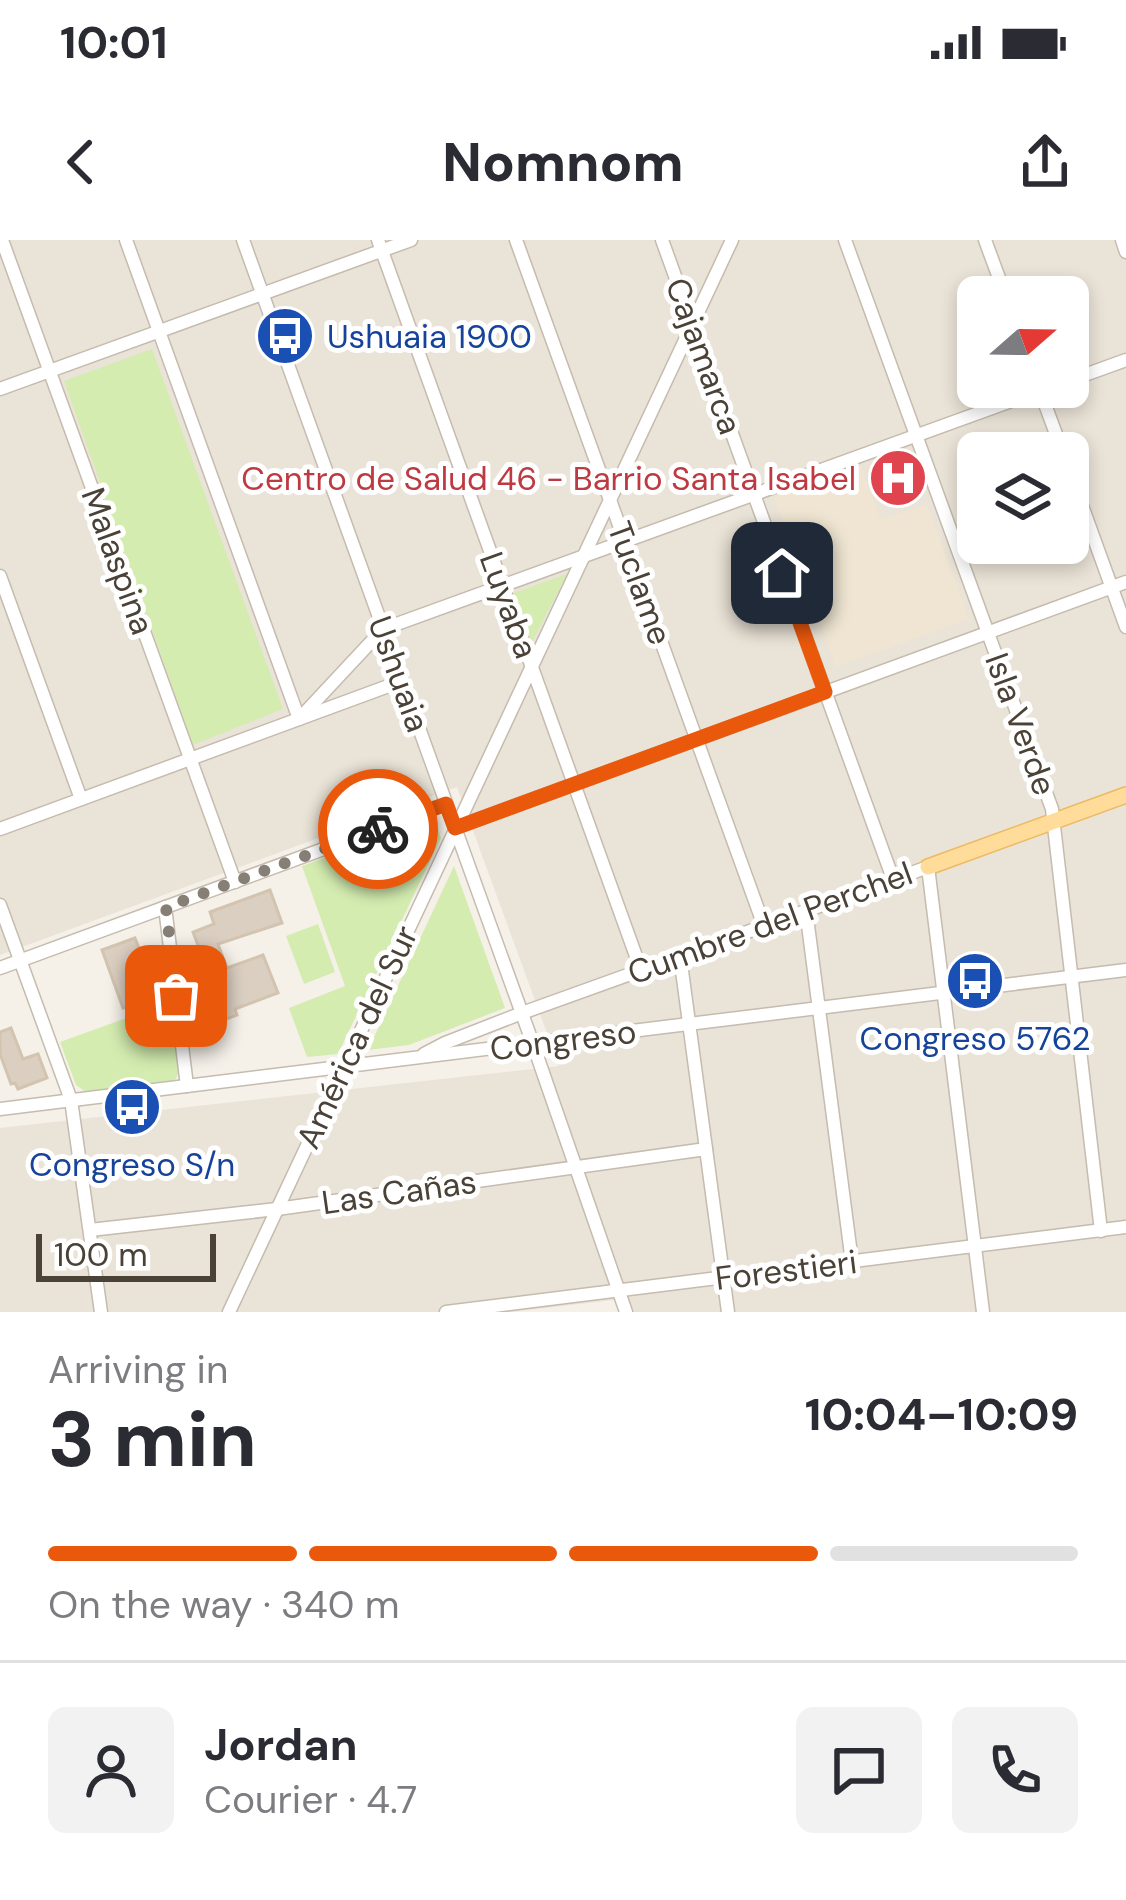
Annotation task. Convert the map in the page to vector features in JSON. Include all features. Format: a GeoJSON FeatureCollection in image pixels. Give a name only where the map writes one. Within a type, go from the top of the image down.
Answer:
{"type":"FeatureCollection","features":[{"type":"Feature","properties":{"kind":"main road","name":"Cumbre del Perchel"},"geometry":{"type":"LineString","coordinates":[[928,866],[1126,795]]}},
{"type":"Feature","properties":{"kind":"street","name":"Malaspina"},"geometry":{"type":"LineString","coordinates":[[2,240],[235,882]]}},
{"type":"Feature","properties":{"kind":"street"},"geometry":{"type":"LineString","coordinates":[[126,240],[299,719]]}},
{"type":"Feature","properties":{"kind":"street","name":"Ushuaia"},"geometry":{"type":"LineString","coordinates":[[243,240],[626,1312]]}},
{"type":"Feature","properties":{"kind":"street"},"geometry":{"type":"LineString","coordinates":[[0,389],[380,245],[411,240]]}},
{"type":"Feature","properties":{"kind":"street","name":"Tuclame"},"geometry":{"type":"LineString","coordinates":[[516,240],[764,926]]}},
{"type":"Feature","properties":{"kind":"street","name":"Cajamarca"},"geometry":{"type":"LineString","coordinates":[[662,240],[893,879]]}},
{"type":"Feature","properties":{"kind":"street","name":"América del Sur"},"geometry":{"type":"LineString","coordinates":[[229,1312],[732,240]]}},
{"type":"Feature","properties":{"kind":"street","name":"Isla Verde"},"geometry":{"type":"LineString","coordinates":[[845,240],[1052,808],[1101,1231]]}},
{"type":"Feature","properties":{"kind":"street"},"geometry":{"type":"LineString","coordinates":[[985,240],[998,276]]}},
{"type":"Feature","properties":{"kind":"street"},"geometry":{"type":"LineString","coordinates":[[1122,240],[1126,252]]}},
{"type":"Feature","properties":{"kind":"street","name":"Luyaba"},"geometry":{"type":"LineString","coordinates":[[380,245],[641,970]]}},
{"type":"Feature","properties":{"kind":"street"},"geometry":{"type":"LineString","coordinates":[[1089,373],[1126,360]]}},
{"type":"Feature","properties":{"kind":"street"},"geometry":{"type":"LineString","coordinates":[[299,719],[383,628],[990,408]]}},
{"type":"Feature","properties":{"kind":"street"},"geometry":{"type":"LineString","coordinates":[[1089,516],[1119,585],[1126,627]]}},
{"type":"Feature","properties":{"kind":"street"},"geometry":{"type":"LineString","coordinates":[[0,576],[81,799]]}},
{"type":"Feature","properties":{"kind":"street"},"geometry":{"type":"LineString","coordinates":[[455,828],[1119,585]]}},
{"type":"Feature","properties":{"kind":"street"},"geometry":{"type":"LineString","coordinates":[[0,829],[402,681]]}},
{"type":"Feature","properties":{"kind":"street"},"geometry":{"type":"LineString","coordinates":[[0,968],[446,804]]}},
{"type":"Feature","properties":{"kind":"street"},"geometry":{"type":"LineString","coordinates":[[928,866],[983,1312]]}},
{"type":"Feature","properties":{"kind":"street","name":"Cumbre del Perchel"},"geometry":{"type":"LineString","coordinates":[[418,1058],[522,1013],[928,866]]}},
{"type":"Feature","properties":{"kind":"street"},"geometry":{"type":"LineString","coordinates":[[0,905],[71,1100],[100,1312]]}},
{"type":"Feature","properties":{"kind":"street"},"geometry":{"type":"LineString","coordinates":[[166,907],[187,1086]]}},
{"type":"Feature","properties":{"kind":"street"},"geometry":{"type":"LineString","coordinates":[[806,910],[852,1262]]}},
{"type":"Feature","properties":{"kind":"street"},"geometry":{"type":"LineString","coordinates":[[680,956],[728,1312]]}},
{"type":"Feature","properties":{"kind":"street","name":"Congreso"},"geometry":{"type":"LineString","coordinates":[[0,1108],[1126,970]]}},
{"type":"Feature","properties":{"kind":"street","name":"Las Cañas"},"geometry":{"type":"LineString","coordinates":[[90,1230],[706,1149]]}},
{"type":"Feature","properties":{"kind":"street","name":"Forestieri"},"geometry":{"type":"LineString","coordinates":[[446,1312],[1126,1228]]}},
{"type":"Feature","properties":{"kind":"shaded area"},"geometry":{"type":"Polygon","coordinates":[[[0,240],[1126,240],[1126,1312],[619,1312],[614,1300],[511,1312],[0,1312],[0,1128],[559,1066],[457,787],[0,955],[0,240]]]}},
{"type":"Feature","properties":{"kind":"shaded area"},"geometry":{"type":"Polygon","coordinates":[[[861,466],[881,520],[927,504],[969,619],[836,667],[774,497],[861,466]]]}},
{"type":"Feature","properties":{"kind":"green space"},"geometry":{"type":"Polygon","coordinates":[[[152,349],[283,709],[193,745],[64,381],[152,349]]]}},
{"type":"Feature","properties":{"kind":"green space"},"geometry":{"type":"Polygon","coordinates":[[[567,574],[529,648],[511,594],[567,574]]]}},
{"type":"Feature","properties":{"kind":"green space"},"geometry":{"type":"Polygon","coordinates":[[[434,818],[441,838],[338,1054],[307,1057],[289,1008],[345,986],[302,866],[434,818]]]}},
{"type":"Feature","properties":{"kind":"green space"},"geometry":{"type":"Polygon","coordinates":[[[454,866],[505,1008],[409,1045],[368,1050],[454,866]]]}},
{"type":"Feature","properties":{"kind":"green space"},"geometry":{"type":"Polygon","coordinates":[[[318,924],[335,972],[304,984],[286,936],[318,924]]]}},
{"type":"Feature","properties":{"kind":"green space"},"geometry":{"type":"Polygon","coordinates":[[[171,1002],[180,1071],[175,1080],[86,1092],[76,1085],[60,1042],[171,1002]]]}},
{"type":"Feature","properties":{"kind":"building"},"geometry":{"type":"Polygon","coordinates":[[[270,890],[282,923],[218,944],[227,968],[263,955],[278,993],[235,1009],[237,1015],[210,1025],[195,973],[207,969],[193,932],[214,924],[210,912],[270,890]]]}},
{"type":"Feature","properties":{"kind":"building"},"geometry":{"type":"Polygon","coordinates":[[[135,938],[145,964],[151,962],[156,976],[149,979],[155,996],[123,1008],[102,950],[135,938]]]}},
{"type":"Feature","properties":{"kind":"building"},"geometry":{"type":"Polygon","coordinates":[[[11,1028],[23,1059],[38,1054],[47,1078],[18,1089],[11,1084],[0,1054],[0,1032],[11,1028]]]}},
{"type":"Feature","properties":{"kind":"way so far"},"geometry":{"type":"LineString","coordinates":[[176,996],[166,907],[378,829]]}},
{"type":"Feature","properties":{"kind":"place","name":"Ushuaia 1900"},"geometry":{"type":"Point","coordinates":[285,336]}},
{"type":"Feature","properties":{"kind":"place","name":"Centro de Salud 46 - Barrio Santa Isabel"},"geometry":{"type":"Point","coordinates":[898,478]}},
{"type":"Feature","properties":{"kind":"place","name":"Congreso 5762"},"geometry":{"type":"Point","coordinates":[975,981]}},
{"type":"Feature","properties":{"kind":"place","name":"Congreso S/n"},"geometry":{"type":"Point","coordinates":[132,1107]}},
{"type":"Feature","properties":{"kind":"route"},"geometry":{"type":"LineString","coordinates":[[378,829],[446,804],[455,828],[825,692],[782,573]]}}]}
